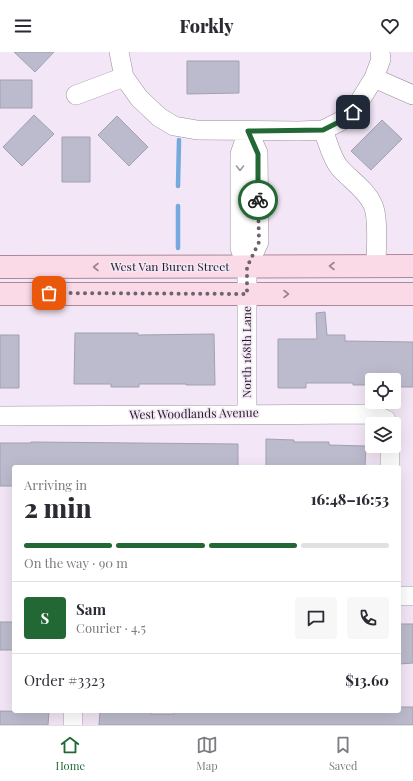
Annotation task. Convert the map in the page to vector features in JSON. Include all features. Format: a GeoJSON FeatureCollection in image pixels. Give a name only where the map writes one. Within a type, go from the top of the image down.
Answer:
{"type":"FeatureCollection","features":[{"type":"Feature","properties":{"kind":"main road","name":"West Van Buren Street"},"geometry":{"type":"LineString","coordinates":[[0,267],[413,266]]}},
{"type":"Feature","properties":{"kind":"main road"},"geometry":{"type":"LineString","coordinates":[[0,294],[413,294]]}},
{"type":"Feature","properties":{"kind":"street"},"geometry":{"type":"LineString","coordinates":[[119,52],[124,77],[139,98],[159,117],[174,126],[197,130],[248,131],[323,130],[343,120],[353,112],[374,78],[381,59],[380,52]]}},
{"type":"Feature","properties":{"kind":"street"},"geometry":{"type":"LineString","coordinates":[[76,95],[124,77]]}},
{"type":"Feature","properties":{"kind":"street"},"geometry":{"type":"LineString","coordinates":[[374,78],[413,95]]}},
{"type":"Feature","properties":{"kind":"street"},"geometry":{"type":"LineString","coordinates":[[323,130],[334,161],[368,196],[374,207],[376,216],[376,266]]}},
{"type":"Feature","properties":{"kind":"street","name":"North 168th Lane"},"geometry":{"type":"LineString","coordinates":[[247,414],[247,267],[240,248],[240,154],[248,131]]}},
{"type":"Feature","properties":{"kind":"street","name":"West Woodlands Avenue"},"geometry":{"type":"LineString","coordinates":[[0,416],[372,414],[378,417]]}},
{"type":"Feature","properties":{"kind":"street"},"geometry":{"type":"LineString","coordinates":[[390,453],[390,465]]}},
{"type":"Feature","properties":{"kind":"street"},"geometry":{"type":"LineString","coordinates":[[401,596],[413,596]]}},
{"type":"Feature","properties":{"kind":"street"},"geometry":{"type":"LineString","coordinates":[[72,725],[73,713]]}},
{"type":"Feature","properties":{"kind":"building"},"geometry":{"type":"Polygon","coordinates":[[[14,52],[54,52],[35,72],[14,52]]]}},
{"type":"Feature","properties":{"kind":"building"},"geometry":{"type":"Polygon","coordinates":[[[187,61],[239,61],[239,93],[187,94],[187,61]]]}},
{"type":"Feature","properties":{"kind":"building"},"geometry":{"type":"Polygon","coordinates":[[[0,80],[32,80],[32,108],[0,108],[0,80]]]}},
{"type":"Feature","properties":{"kind":"building"},"geometry":{"type":"Polygon","coordinates":[[[34,115],[54,134],[22,166],[3,147],[34,115]]]}},
{"type":"Feature","properties":{"kind":"building"},"geometry":{"type":"Polygon","coordinates":[[[117,116],[148,147],[129,166],[98,135],[117,116]]]}},
{"type":"Feature","properties":{"kind":"building"},"geometry":{"type":"Polygon","coordinates":[[[382,120],[402,139],[371,170],[351,151],[382,120]]]}},
{"type":"Feature","properties":{"kind":"building"},"geometry":{"type":"Polygon","coordinates":[[[62,137],[90,137],[90,182],[62,182],[62,137]]]}},
{"type":"Feature","properties":{"kind":"building"},"geometry":{"type":"Polygon","coordinates":[[[325,312],[327,335],[345,335],[345,341],[413,342],[413,387],[401,387],[401,373],[365,373],[365,385],[353,385],[353,383],[306,383],[306,388],[278,388],[278,339],[317,339],[316,313],[325,312]]]}},
{"type":"Feature","properties":{"kind":"building"},"geometry":{"type":"Polygon","coordinates":[[[75,333],[138,333],[138,335],[214,334],[215,385],[139,384],[139,387],[111,387],[111,384],[74,384],[75,333]]]}},
{"type":"Feature","properties":{"kind":"building"},"geometry":{"type":"Polygon","coordinates":[[[0,335],[19,335],[19,388],[0,388],[0,335]]]}},
{"type":"Feature","properties":{"kind":"building"},"geometry":{"type":"Polygon","coordinates":[[[266,439],[294,440],[294,442],[329,442],[329,445],[365,446],[365,465],[266,465],[266,439]]]}},
{"type":"Feature","properties":{"kind":"building"},"geometry":{"type":"Polygon","coordinates":[[[0,443],[238,444],[238,465],[12,465],[12,486],[0,486],[0,443]]]}},
{"type":"Feature","properties":{"kind":"building"},"geometry":{"type":"Polygon","coordinates":[[[0,622],[12,622],[12,650],[0,650],[0,622]]]}},
{"type":"Feature","properties":{"kind":"building"},"geometry":{"type":"Polygon","coordinates":[[[401,624],[413,624],[413,663],[401,664],[401,624]]]}},
{"type":"Feature","properties":{"kind":"building"},"geometry":{"type":"Polygon","coordinates":[[[401,707],[413,707],[413,725],[99,725],[100,713],[401,713],[401,707]]]}},
{"type":"Feature","properties":{"kind":"building"},"geometry":{"type":"Polygon","coordinates":[[[0,711],[12,711],[12,713],[49,713],[48,725],[0,725],[0,711]]]}},
{"type":"Feature","properties":{"kind":"waterway"},"geometry":{"type":"LineString","coordinates":[[178,186],[179,140]]}},
{"type":"Feature","properties":{"kind":"waterway"},"geometry":{"type":"LineString","coordinates":[[178,206],[178,248]]}},
{"type":"Feature","properties":{"kind":"way so far"},"geometry":{"type":"LineString","coordinates":[[49,293],[247,294],[247,267],[259,242],[258,200]]}},
{"type":"Feature","properties":{"kind":"route"},"geometry":{"type":"LineString","coordinates":[[258,200],[258,154],[248,131],[323,130],[343,120],[353,112]]}}]}
